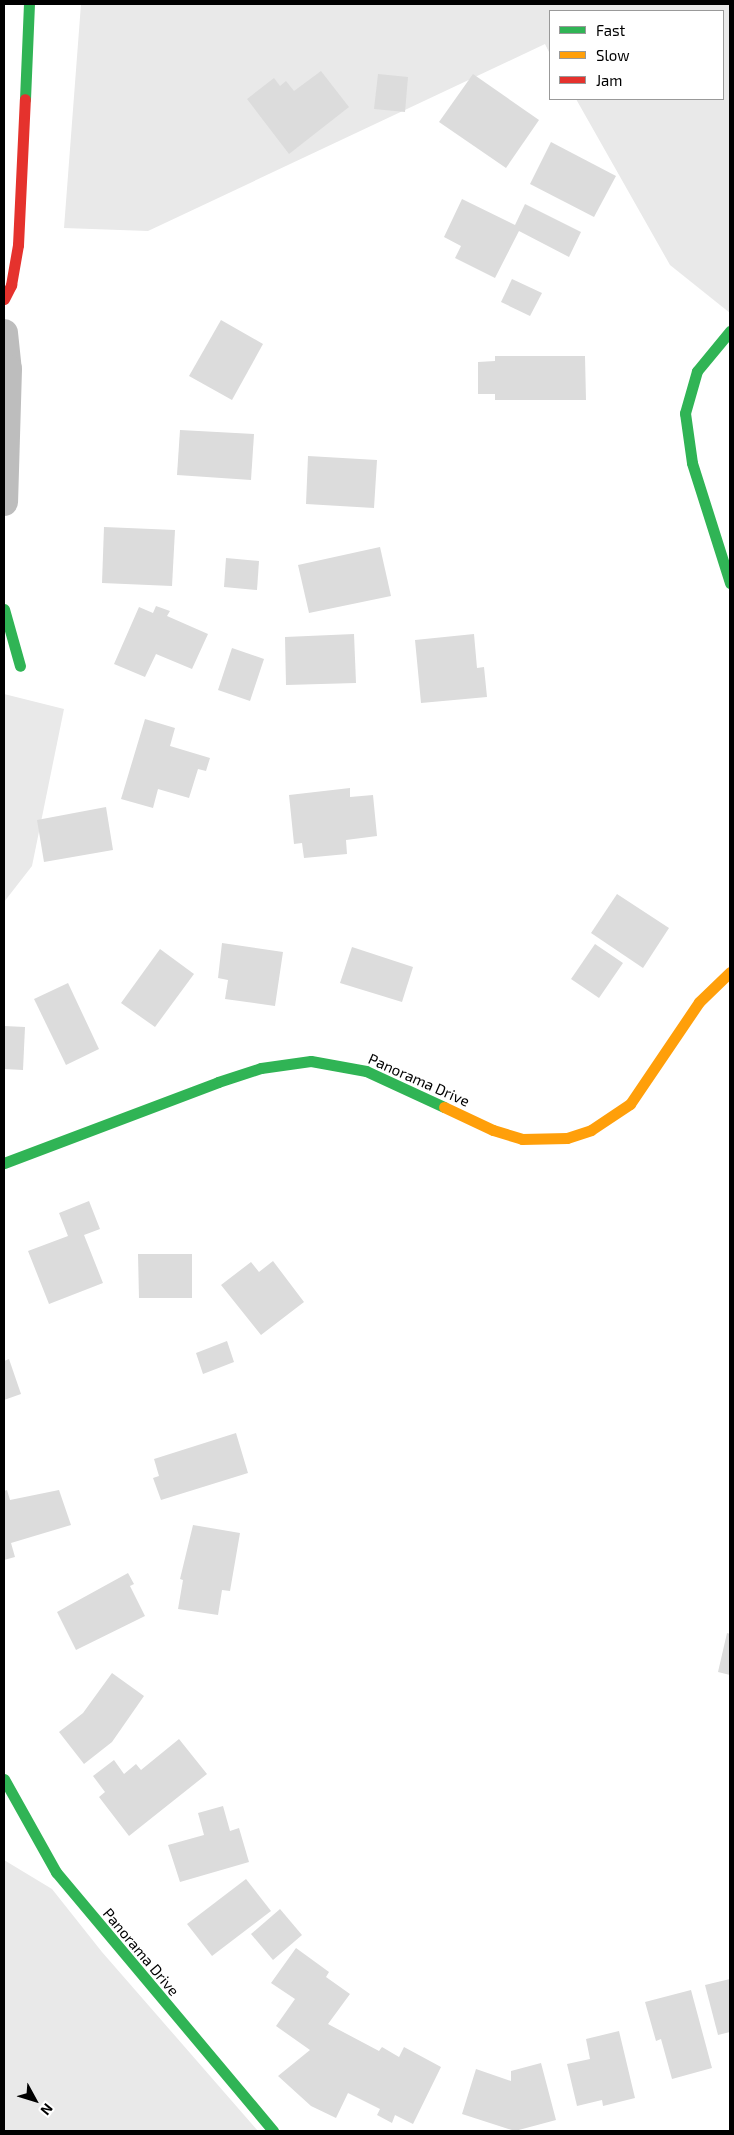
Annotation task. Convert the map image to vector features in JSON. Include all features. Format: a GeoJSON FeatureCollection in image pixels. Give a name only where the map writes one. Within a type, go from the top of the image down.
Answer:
{"type":"FeatureCollection","features":[{"type":"Feature","properties":{"kind":"street"},"geometry":{"type":"LineString","coordinates":[[4,299],[10,285],[18,245],[29,4]]}},
{"type":"Feature","properties":{"kind":"street"},"geometry":{"type":"LineString","coordinates":[[730,331],[698,371],[689,390],[685,413],[686,438],[692,463],[730,583]]}},
{"type":"Feature","properties":{"kind":"street"},"geometry":{"type":"LineString","coordinates":[[4,333],[8,369],[4,502]]}},
{"type":"Feature","properties":{"kind":"street"},"geometry":{"type":"LineString","coordinates":[[4,609],[20,666]]}},
{"type":"Feature","properties":{"kind":"street","name":"Panorama Drive"},"geometry":{"type":"LineString","coordinates":[[4,1163],[244,1074],[311,1061],[366,1071],[493,1130],[522,1139],[567,1138],[591,1130],[630,1104],[699,1002],[730,972]]}},
{"type":"Feature","properties":{"kind":"street","name":"Panorama Drive"},"geometry":{"type":"LineString","coordinates":[[4,1779],[56,1872],[273,2131]]}},
{"type":"Feature","properties":{"kind":"shaded area"},"geometry":{"type":"Polygon","coordinates":[[[81,4],[730,4],[730,313],[670,265],[577,100],[724,100],[724,10],[549,10],[549,52],[545,44],[148,231],[64,228],[81,4]]]}},
{"type":"Feature","properties":{"kind":"shaded area"},"geometry":{"type":"Polygon","coordinates":[[[4,694],[64,709],[32,866],[4,902],[4,694]]]}},
{"type":"Feature","properties":{"kind":"shaded area"},"geometry":{"type":"Polygon","coordinates":[[[4,1860],[52,1889],[102,1952],[258,2131],[4,2131],[4,1860]]]}},
{"type":"Feature","properties":{"kind":"building"},"geometry":{"type":"Polygon","coordinates":[[[321,71],[349,107],[289,154],[247,99],[274,78],[280,86],[286,81],[294,91],[321,71]]]}},
{"type":"Feature","properties":{"kind":"building"},"geometry":{"type":"Polygon","coordinates":[[[378,74],[408,77],[405,112],[374,109],[378,74]]]}},
{"type":"Feature","properties":{"kind":"building"},"geometry":{"type":"Polygon","coordinates":[[[473,74],[539,120],[506,168],[439,122],[473,74]]]}},
{"type":"Feature","properties":{"kind":"building"},"geometry":{"type":"Polygon","coordinates":[[[551,142],[616,176],[594,217],[530,184],[551,142]]]}},
{"type":"Feature","properties":{"kind":"building"},"geometry":{"type":"Polygon","coordinates":[[[462,199],[515,225],[525,204],[581,232],[569,257],[519,231],[495,278],[455,258],[461,246],[444,237],[462,199]]]}},
{"type":"Feature","properties":{"kind":"building"},"geometry":{"type":"Polygon","coordinates":[[[512,279],[542,293],[530,316],[501,302],[512,279]]]}},
{"type":"Feature","properties":{"kind":"building"},"geometry":{"type":"Polygon","coordinates":[[[221,320],[263,344],[232,400],[189,376],[221,320]]]}},
{"type":"Feature","properties":{"kind":"building"},"geometry":{"type":"Polygon","coordinates":[[[495,356],[585,356],[586,400],[495,400],[495,394],[478,394],[478,362],[495,361],[495,356]]]}},
{"type":"Feature","properties":{"kind":"building"},"geometry":{"type":"Polygon","coordinates":[[[180,430],[254,434],[251,480],[177,475],[180,430]]]}},
{"type":"Feature","properties":{"kind":"building"},"geometry":{"type":"Polygon","coordinates":[[[308,456],[377,460],[374,508],[306,504],[308,456]]]}},
{"type":"Feature","properties":{"kind":"building"},"geometry":{"type":"Polygon","coordinates":[[[104,527],[175,530],[172,586],[102,583],[104,527]]]}},
{"type":"Feature","properties":{"kind":"building"},"geometry":{"type":"Polygon","coordinates":[[[380,547],[391,596],[309,613],[298,565],[380,547]]]}},
{"type":"Feature","properties":{"kind":"building"},"geometry":{"type":"Polygon","coordinates":[[[226,558],[259,561],[257,590],[224,587],[226,558]]]}},
{"type":"Feature","properties":{"kind":"building"},"geometry":{"type":"Polygon","coordinates":[[[156,606],[170,611],[167,616],[208,634],[192,669],[156,654],[145,677],[114,664],[139,607],[153,613],[156,606]]]}},
{"type":"Feature","properties":{"kind":"building"},"geometry":{"type":"Polygon","coordinates":[[[354,634],[356,683],[286,685],[285,637],[354,634]]]}},
{"type":"Feature","properties":{"kind":"building"},"geometry":{"type":"Polygon","coordinates":[[[474,634],[477,668],[484,667],[487,697],[421,703],[415,640],[474,634]]]}},
{"type":"Feature","properties":{"kind":"building"},"geometry":{"type":"Polygon","coordinates":[[[232,648],[264,659],[250,701],[218,690],[232,648]]]}},
{"type":"Feature","properties":{"kind":"building"},"geometry":{"type":"Polygon","coordinates":[[[145,719],[175,728],[170,746],[210,758],[206,771],[198,769],[189,798],[158,789],[153,808],[121,799],[145,719]]]}},
{"type":"Feature","properties":{"kind":"building"},"geometry":{"type":"Polygon","coordinates":[[[350,788],[350,797],[373,795],[377,836],[346,840],[347,854],[304,858],[302,843],[294,844],[289,795],[350,788]]]}},
{"type":"Feature","properties":{"kind":"building"},"geometry":{"type":"Polygon","coordinates":[[[106,807],[113,850],[44,862],[37,820],[106,807]]]}},
{"type":"Feature","properties":{"kind":"building"},"geometry":{"type":"Polygon","coordinates":[[[617,894],[669,928],[643,968],[591,933],[617,894]]]}},
{"type":"Feature","properties":{"kind":"building"},"geometry":{"type":"Polygon","coordinates":[[[222,943],[283,952],[275,1006],[225,999],[228,980],[218,978],[222,943]]]}},
{"type":"Feature","properties":{"kind":"building"},"geometry":{"type":"Polygon","coordinates":[[[595,944],[623,963],[599,998],[571,979],[595,944]]]}},
{"type":"Feature","properties":{"kind":"building"},"geometry":{"type":"Polygon","coordinates":[[[352,947],[413,967],[402,1002],[340,983],[352,947]]]}},
{"type":"Feature","properties":{"kind":"building"},"geometry":{"type":"Polygon","coordinates":[[[160,949],[194,974],[155,1027],[121,1003],[160,949]]]}},
{"type":"Feature","properties":{"kind":"building"},"geometry":{"type":"Polygon","coordinates":[[[68,983],[99,1049],[66,1065],[34,999],[68,983]]]}},
{"type":"Feature","properties":{"kind":"building"},"geometry":{"type":"Polygon","coordinates":[[[4,1026],[25,1027],[23,1070],[4,1069],[4,1026]]]}},
{"type":"Feature","properties":{"kind":"building"},"geometry":{"type":"Polygon","coordinates":[[[89,1201],[100,1229],[84,1235],[103,1283],[49,1304],[28,1251],[68,1236],[59,1213],[89,1201]]]}},
{"type":"Feature","properties":{"kind":"building"},"geometry":{"type":"Polygon","coordinates":[[[138,1254],[192,1254],[192,1298],[139,1298],[138,1254]]]}},
{"type":"Feature","properties":{"kind":"building"},"geometry":{"type":"Polygon","coordinates":[[[273,1261],[304,1302],[261,1335],[221,1285],[251,1262],[259,1272],[273,1261]]]}},
{"type":"Feature","properties":{"kind":"building"},"geometry":{"type":"Polygon","coordinates":[[[227,1341],[234,1362],[203,1374],[196,1353],[227,1341]]]}},
{"type":"Feature","properties":{"kind":"building"},"geometry":{"type":"Polygon","coordinates":[[[9,1359],[21,1394],[4,1400],[4,1361],[9,1359]]]}},
{"type":"Feature","properties":{"kind":"building"},"geometry":{"type":"Polygon","coordinates":[[[236,1433],[248,1473],[161,1500],[153,1478],[159,1476],[154,1459],[236,1433]]]}},
{"type":"Feature","properties":{"kind":"building"},"geometry":{"type":"Polygon","coordinates":[[[7,1490],[10,1500],[59,1490],[71,1525],[11,1543],[15,1557],[4,1560],[4,1491],[7,1490]]]}},
{"type":"Feature","properties":{"kind":"building"},"geometry":{"type":"Polygon","coordinates":[[[193,1525],[240,1533],[230,1591],[222,1590],[218,1615],[178,1609],[183,1580],[180,1579],[193,1525]]]}},
{"type":"Feature","properties":{"kind":"building"},"geometry":{"type":"Polygon","coordinates":[[[128,1573],[134,1584],[130,1586],[145,1616],[76,1650],[57,1612],[128,1573]]]}},
{"type":"Feature","properties":{"kind":"building"},"geometry":{"type":"Polygon","coordinates":[[[727,1633],[730,1634],[730,1675],[718,1672],[727,1633]]]}},
{"type":"Feature","properties":{"kind":"building"},"geometry":{"type":"Polygon","coordinates":[[[112,1673],[144,1696],[112,1742],[84,1764],[59,1732],[83,1713],[112,1673]]]}},
{"type":"Feature","properties":{"kind":"building"},"geometry":{"type":"Polygon","coordinates":[[[179,1739],[207,1774],[129,1836],[99,1797],[105,1792],[93,1776],[114,1760],[124,1774],[136,1764],[141,1770],[179,1739]]]}},
{"type":"Feature","properties":{"kind":"building"},"geometry":{"type":"Polygon","coordinates":[[[223,1806],[230,1831],[239,1828],[249,1862],[180,1882],[168,1845],[204,1835],[198,1813],[223,1806]]]}},
{"type":"Feature","properties":{"kind":"building"},"geometry":{"type":"Polygon","coordinates":[[[246,1879],[271,1911],[212,1956],[187,1924],[246,1879]]]}},
{"type":"Feature","properties":{"kind":"building"},"geometry":{"type":"Polygon","coordinates":[[[280,1909],[302,1935],[273,1960],[251,1934],[280,1909]]]}},
{"type":"Feature","properties":{"kind":"building"},"geometry":{"type":"Polygon","coordinates":[[[296,1948],[329,1972],[326,1977],[350,1994],[328,2024],[379,2051],[382,2047],[399,2057],[404,2047],[441,2067],[413,2124],[395,2115],[392,2123],[377,2115],[380,2109],[348,2093],[336,2118],[311,2106],[278,2076],[310,2050],[276,2026],[295,1999],[271,1983],[296,1948]]]}},
{"type":"Feature","properties":{"kind":"building"},"geometry":{"type":"Polygon","coordinates":[[[730,1979],[730,2032],[718,2035],[705,1985],[730,1979]]]}},
{"type":"Feature","properties":{"kind":"building"},"geometry":{"type":"Polygon","coordinates":[[[691,1990],[712,2068],[672,2079],[661,2039],[656,2041],[645,2002],[691,1990]]]}},
{"type":"Feature","properties":{"kind":"building"},"geometry":{"type":"Polygon","coordinates":[[[619,2031],[635,2098],[603,2106],[602,2100],[577,2106],[567,2064],[590,2059],[586,2039],[619,2031]]]}},
{"type":"Feature","properties":{"kind":"building"},"geometry":{"type":"Polygon","coordinates":[[[541,2063],[556,2120],[515,2131],[462,2114],[476,2069],[511,2081],[511,2071],[541,2063]]]}},
{"type":"Feature","properties":{"kind":"traffic: fast"},"geometry":{"type":"LineString","coordinates":[[25,99],[29,4]]}},
{"type":"Feature","properties":{"kind":"traffic: fast"},"geometry":{"type":"LineString","coordinates":[[730,331],[697,371],[685,413],[692,463],[730,583]]}},
{"type":"Feature","properties":{"kind":"traffic: fast"},"geometry":{"type":"LineString","coordinates":[[4,609],[20,666]]}},
{"type":"Feature","properties":{"kind":"traffic: fast"},"geometry":{"type":"LineString","coordinates":[[4,1163],[218,1082],[261,1068],[311,1061],[366,1071],[444,1107]]}},
{"type":"Feature","properties":{"kind":"traffic: fast"},"geometry":{"type":"LineString","coordinates":[[4,1779],[56,1872],[273,2131]]}},
{"type":"Feature","properties":{"kind":"traffic: slow"},"geometry":{"type":"LineString","coordinates":[[444,1107],[493,1130],[522,1139],[567,1138],[591,1130],[630,1104],[699,1002],[730,972]]}},
{"type":"Feature","properties":{"kind":"traffic: jam"},"geometry":{"type":"LineString","coordinates":[[4,299],[11,285],[18,245],[25,99]]}}]}
